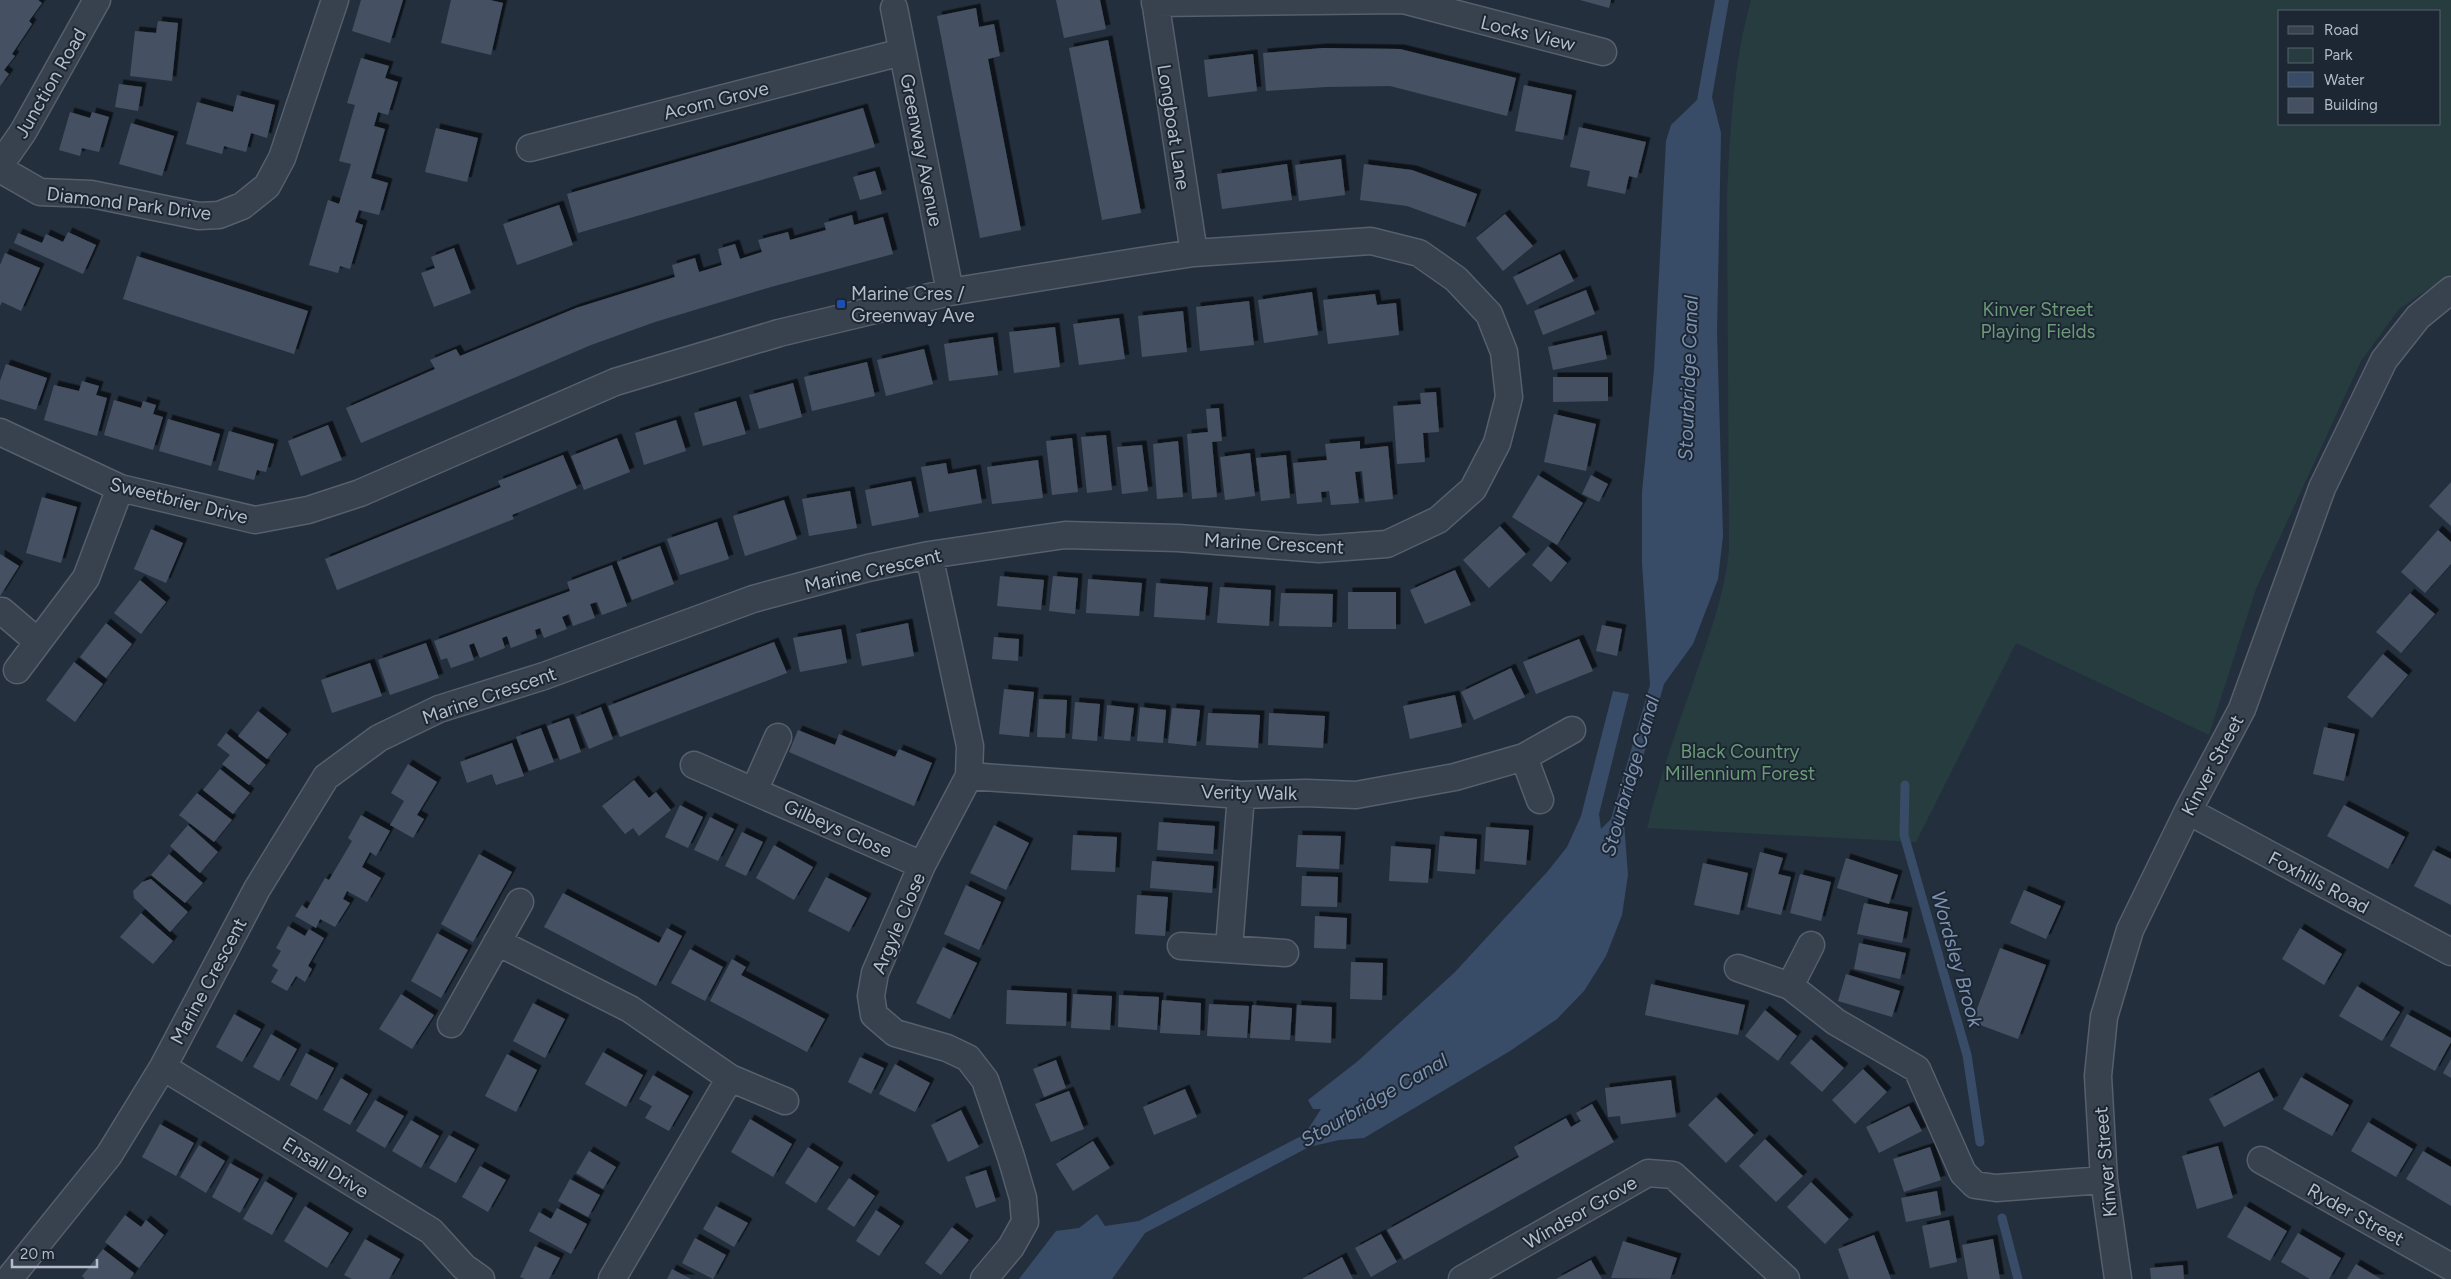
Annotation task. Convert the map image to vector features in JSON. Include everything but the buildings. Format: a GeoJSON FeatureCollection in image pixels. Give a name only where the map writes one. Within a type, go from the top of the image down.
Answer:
{"type":"FeatureCollection","features":[{"type":"Feature","properties":{"kind":"street","name":"Junction Road"},"geometry":{"type":"LineString","coordinates":[[0,166],[23,132],[97,0]]}},
{"type":"Feature","properties":{"kind":"street","name":"Diamond Park Drive"},"geometry":{"type":"LineString","coordinates":[[0,169],[40,192],[90,194],[199,216],[219,215],[242,206],[268,186],[282,158],[335,0]]}},
{"type":"Feature","properties":{"kind":"street","name":"Locks View"},"geometry":{"type":"LineString","coordinates":[[1155,1],[1403,0],[1603,52]]}},
{"type":"Feature","properties":{"kind":"street","name":"Longboat Lane"},"geometry":{"type":"LineString","coordinates":[[1155,1],[1194,253]]}},
{"type":"Feature","properties":{"kind":"street","name":"Greenway Avenue"},"geometry":{"type":"LineString","coordinates":[[894,8],[950,292]]}},
{"type":"Feature","properties":{"kind":"street","name":"Acorn Grove"},"geometry":{"type":"LineString","coordinates":[[530,148],[902,52]]}},
{"type":"Feature","properties":{"kind":"street","name":"Marine Crescent"},"geometry":{"type":"LineString","coordinates":[[9,1279],[109,1155],[163,1067],[257,889],[326,777],[379,738],[439,709],[544,676],[753,599],[868,568],[928,556],[1065,535],[1178,538],[1319,549],[1387,544],[1438,520],[1473,489],[1497,443],[1508,397],[1504,352],[1489,314],[1456,279],[1419,253],[1372,241],[1194,253],[950,292],[779,333],[615,382],[360,492],[308,510]]}},
{"type":"Feature","properties":{"kind":"street","name":"Kinver Street"},"geometry":{"type":"LineString","coordinates":[[2118,1279],[2104,1180],[2098,1076],[2104,1017],[2130,930],[2188,811],[2242,709],[2322,488],[2384,360],[2418,317],[2451,290]]}},
{"type":"Feature","properties":{"kind":"street","name":"Sweetbrier Drive"},"geometry":{"type":"LineString","coordinates":[[0,432],[120,488],[255,520],[308,510]]}},
{"type":"Feature","properties":{"kind":"street"},"geometry":{"type":"LineString","coordinates":[[17,670],[86,578],[120,488]]}},
{"type":"Feature","properties":{"kind":"street","name":"Argyle Close"},"geometry":{"type":"LineString","coordinates":[[928,556],[970,746],[969,776],[922,866],[875,973],[871,996],[874,1015],[895,1033],[947,1048],[968,1058],[985,1080],[1013,1165],[1022,1198],[1025,1222],[1011,1247],[984,1279]]}},
{"type":"Feature","properties":{"kind":"street"},"geometry":{"type":"LineString","coordinates":[[2,611],[37,641]]}},
{"type":"Feature","properties":{"kind":"street","name":"Verity Walk"},"geometry":{"type":"LineString","coordinates":[[969,776],[1241,794],[1306,793],[1356,795],[1455,777],[1524,757],[1572,730]]}},
{"type":"Feature","properties":{"kind":"street"},"geometry":{"type":"LineString","coordinates":[[754,791],[778,737]]}},
{"type":"Feature","properties":{"kind":"street"},"geometry":{"type":"LineString","coordinates":[[1524,757],[1540,800]]}},
{"type":"Feature","properties":{"kind":"street","name":"Gilbeys Close"},"geometry":{"type":"LineString","coordinates":[[694,764],[922,866]]}},
{"type":"Feature","properties":{"kind":"street"},"geometry":{"type":"LineString","coordinates":[[1229,948],[1241,794]]}},
{"type":"Feature","properties":{"kind":"street","name":"Foxhills Road"},"geometry":{"type":"LineString","coordinates":[[2188,811],[2451,952]]}},
{"type":"Feature","properties":{"kind":"street"},"geometry":{"type":"LineString","coordinates":[[451,1024],[520,902]]}},
{"type":"Feature","properties":{"kind":"street"},"geometry":{"type":"LineString","coordinates":[[497,942],[630,1009],[730,1078],[785,1101]]}},
{"type":"Feature","properties":{"kind":"street"},"geometry":{"type":"LineString","coordinates":[[1790,986],[1811,945]]}},
{"type":"Feature","properties":{"kind":"street"},"geometry":{"type":"LineString","coordinates":[[1180,946],[1285,953]]}},
{"type":"Feature","properties":{"kind":"street"},"geometry":{"type":"LineString","coordinates":[[1738,968],[1790,986],[1836,1022],[1917,1069],[1963,1173],[1975,1185],[1996,1188],[2104,1180]]}},
{"type":"Feature","properties":{"kind":"street","name":"Ensall Drive"},"geometry":{"type":"LineString","coordinates":[[163,1067],[431,1231],[464,1267],[481,1279]]}},
{"type":"Feature","properties":{"kind":"street"},"geometry":{"type":"LineString","coordinates":[[612,1279],[730,1078]]}},
{"type":"Feature","properties":{"kind":"street","name":"Ryder Street"},"geometry":{"type":"LineString","coordinates":[[2261,1160],[2451,1267]]}},
{"type":"Feature","properties":{"kind":"street","name":"Windsor Grove"},"geometry":{"type":"LineString","coordinates":[[1462,1279],[1648,1173],[1673,1175],[1786,1279]]}},
{"type":"Feature","properties":{"kind":"green space","name":"Kinver Street Playing Fields"},"geometry":{"type":"Polygon","coordinates":[[[1751,0],[2451,0],[2451,274],[2399,309],[2361,361],[2256,589],[2209,735],[2016,643],[1916,842],[1647,828],[1670,751],[1716,613],[1729,549],[1727,197],[1733,98],[1740,48],[1751,0]]]}},
{"type":"Feature","properties":{"kind":"water","name":"Stourbridge Canal"},"geometry":{"type":"Polygon","coordinates":[[[1715,0],[1729,0],[1712,97],[1721,133],[1717,332],[1723,536],[1718,579],[1693,644],[1664,684],[1624,823],[1628,875],[1622,915],[1606,956],[1584,991],[1557,1019],[1510,1051],[1364,1138],[1339,1140],[1309,1147],[1145,1233],[1112,1279],[1019,1279],[1056,1231],[1079,1228],[1097,1214],[1105,1226],[1139,1221],[1305,1134],[1321,1109],[1313,1109],[1308,1100],[1358,1061],[1455,972],[1548,871],[1567,847],[1581,816],[1613,691],[1629,694],[1599,814],[1601,829],[1611,819],[1650,685],[1642,563],[1642,492],[1654,370],[1666,141],[1671,125],[1697,100],[1715,0]]]}},
{"type":"Feature","properties":{"kind":"waterway","name":"Wordsley Brook"},"geometry":{"type":"LineString","coordinates":[[1905,785],[1904,835],[1967,1055],[1980,1142]]}},
{"type":"Feature","properties":{"kind":"waterway","name":"Wordsley Brook"},"geometry":{"type":"LineString","coordinates":[[2002,1218],[2018,1279]]}},
{"type":"Feature","properties":{"kind":"place","name":"Marine Cres / Greenway Ave"},"geometry":{"type":"Point","coordinates":[841,304]}},
{"type":"Feature","properties":{"kind":"park label","name":"Black Country Millennium Forest"},"geometry":{"type":"Point","coordinates":[1740,762]}}]}
